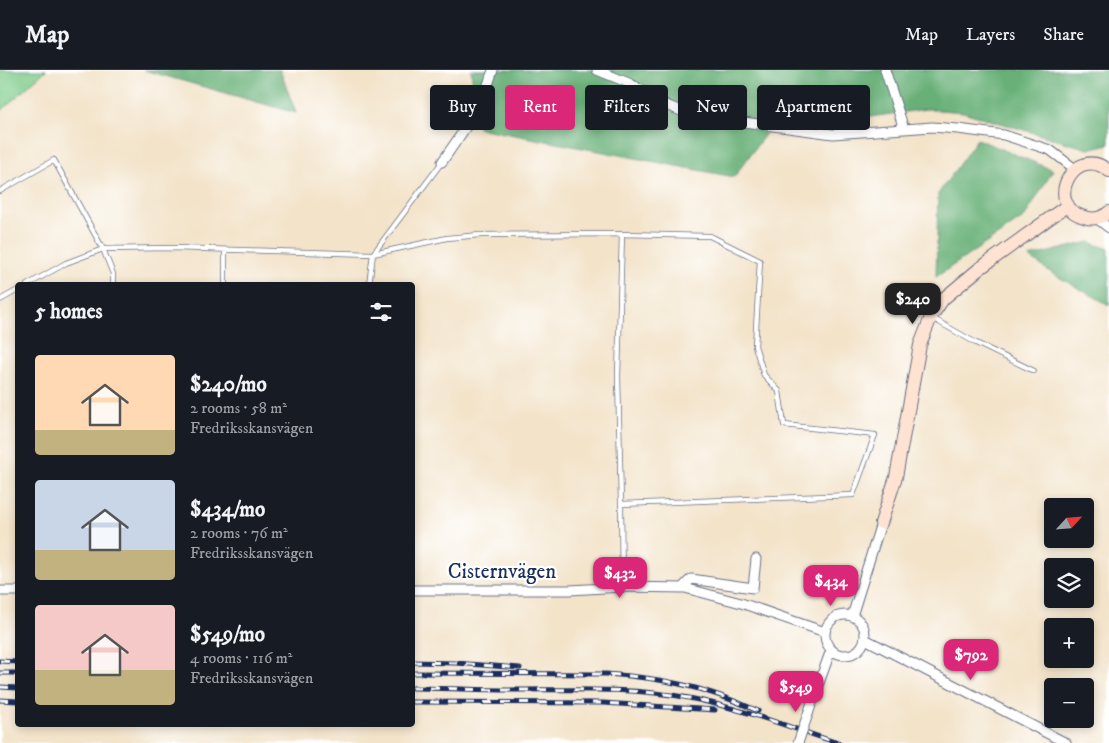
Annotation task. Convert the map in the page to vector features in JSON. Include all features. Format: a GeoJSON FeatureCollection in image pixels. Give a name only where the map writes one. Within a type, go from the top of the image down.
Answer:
{"type":"FeatureCollection","features":[{"type":"Feature","properties":{"kind":"main road"},"geometry":{"type":"LineString","coordinates":[[1109,170],[1099,165],[1091,164],[1075,169],[1066,182],[1065,198],[1068,205],[1080,216],[1096,218],[1109,212]]}},
{"type":"Feature","properties":{"kind":"main road"},"geometry":{"type":"LineString","coordinates":[[881,523],[896,477],[920,345],[931,317],[944,298],[967,279],[1068,205]]}},
{"type":"Feature","properties":{"kind":"street"},"geometry":{"type":"LineString","coordinates":[[442,162],[481,105],[493,70]]}},
{"type":"Feature","properties":{"kind":"street"},"geometry":{"type":"LineString","coordinates":[[597,70],[632,84],[666,105],[692,115],[833,134],[904,128],[958,129],[1004,135],[1050,150],[1075,169]]}},
{"type":"Feature","properties":{"kind":"street"},"geometry":{"type":"LineString","coordinates":[[885,70],[904,128]]}},
{"type":"Feature","properties":{"kind":"street"},"geometry":{"type":"LineString","coordinates":[[1096,218],[1109,228]]}},
{"type":"Feature","properties":{"kind":"street"},"geometry":{"type":"LineString","coordinates":[[852,616],[881,523]]}},
{"type":"Feature","properties":{"kind":"street"},"geometry":{"type":"LineString","coordinates":[[682,588],[691,578],[753,588],[756,559]]}},
{"type":"Feature","properties":{"kind":"street","name":"Cisternvägen"},"geometry":{"type":"LineString","coordinates":[[415,590],[682,588],[741,603],[826,632]]}},
{"type":"Feature","properties":{"kind":"street"},"geometry":{"type":"LineString","coordinates":[[0,592],[15,591]]}},
{"type":"Feature","properties":{"kind":"street"},"geometry":{"type":"LineString","coordinates":[[845,615],[852,616],[864,628],[865,639],[863,645],[854,654],[842,655],[832,650],[826,639],[826,632],[832,620],[845,615]]}},
{"type":"Feature","properties":{"kind":"street"},"geometry":{"type":"LineString","coordinates":[[865,639],[1066,743]]}},
{"type":"Feature","properties":{"kind":"street"},"geometry":{"type":"LineString","coordinates":[[798,743],[832,650]]}},
{"type":"Feature","properties":{"kind":"lane"},"geometry":{"type":"LineString","coordinates":[[0,191],[54,160],[104,249],[113,274],[113,282]]}},
{"type":"Feature","properties":{"kind":"lane"},"geometry":{"type":"LineString","coordinates":[[369,282],[373,254],[442,162]]}},
{"type":"Feature","properties":{"kind":"lane"},"geometry":{"type":"LineString","coordinates":[[622,234],[618,376],[622,587]]}},
{"type":"Feature","properties":{"kind":"lane"},"geometry":{"type":"LineString","coordinates":[[32,282],[66,262],[104,249],[173,248],[373,254],[447,238],[480,235],[622,234],[710,236],[760,261],[755,346],[764,375],[779,391],[784,425],[875,435],[853,496],[620,504]]}},
{"type":"Feature","properties":{"kind":"lane"},"geometry":{"type":"LineString","coordinates":[[225,250],[225,282]]}},
{"type":"Feature","properties":{"kind":"lane"},"geometry":{"type":"LineString","coordinates":[[0,300],[15,292]]}},
{"type":"Feature","properties":{"kind":"lane"},"geometry":{"type":"LineString","coordinates":[[931,317],[976,343],[1034,371]]}},
{"type":"Feature","properties":{"kind":"green space"},"geometry":{"type":"Polygon","coordinates":[[[0,70],[46,70],[0,112],[0,70]]]}},
{"type":"Feature","properties":{"kind":"green space"},"geometry":{"type":"Polygon","coordinates":[[[144,70],[280,70],[296,113],[144,70]]]}},
{"type":"Feature","properties":{"kind":"green space"},"geometry":{"type":"Polygon","coordinates":[[[471,70],[1109,70],[1109,144],[1088,149],[963,112],[927,109],[870,117],[870,85],[757,85],[757,130],[768,130],[734,177],[488,130],[495,130],[495,85],[473,85],[471,70]]]}},
{"type":"Feature","properties":{"kind":"green space"},"geometry":{"type":"Polygon","coordinates":[[[977,139],[1053,170],[1025,217],[936,277],[938,194],[977,139]]]}},
{"type":"Feature","properties":{"kind":"green space"},"geometry":{"type":"Polygon","coordinates":[[[1089,242],[1109,249],[1109,305],[1053,274],[1029,257],[1089,242]]]}},
{"type":"Feature","properties":{"kind":"railway"},"geometry":{"type":"LineString","coordinates":[[0,661],[15,662]]}},
{"type":"Feature","properties":{"kind":"railway"},"geometry":{"type":"LineString","coordinates":[[415,662],[520,668]]}},
{"type":"Feature","properties":{"kind":"railway"},"geometry":{"type":"LineString","coordinates":[[0,673],[15,673]]}},
{"type":"Feature","properties":{"kind":"railway"},"geometry":{"type":"LineString","coordinates":[[415,673],[606,674],[647,678],[702,690],[758,711]]}},
{"type":"Feature","properties":{"kind":"railway"},"geometry":{"type":"LineString","coordinates":[[0,687],[15,688]]}},
{"type":"Feature","properties":{"kind":"railway"},"geometry":{"type":"LineString","coordinates":[[415,688],[600,690],[667,694],[727,707],[838,743]]}},
{"type":"Feature","properties":{"kind":"railway"},"geometry":{"type":"LineString","coordinates":[[0,700],[15,701]]}},
{"type":"Feature","properties":{"kind":"railway"},"geometry":{"type":"LineString","coordinates":[[415,702],[603,703],[715,710]]}}]}
